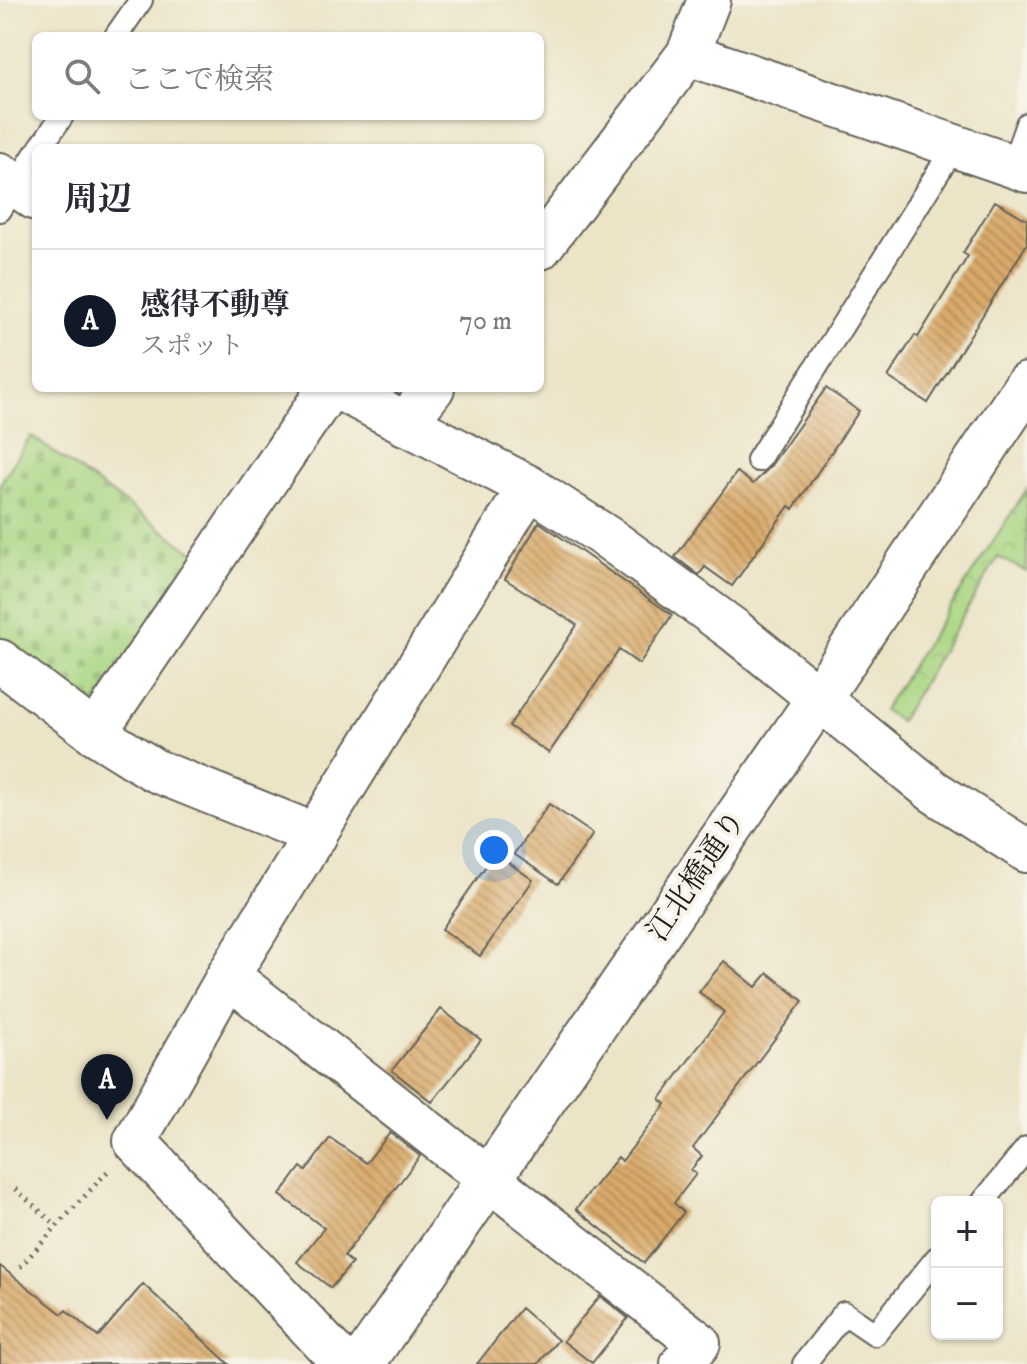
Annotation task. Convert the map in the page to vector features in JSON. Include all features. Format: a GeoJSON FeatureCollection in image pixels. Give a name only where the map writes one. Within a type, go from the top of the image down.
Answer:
{"type":"FeatureCollection","features":[{"type":"Feature","properties":{"kind":"main road","name":"江北橋通り"},"geometry":{"type":"LineString","coordinates":[[362,1364],[492,1179],[819,698],[1027,385]]}},
{"type":"Feature","properties":{"kind":"street"},"geometry":{"type":"LineString","coordinates":[[544,243],[688,54],[709,0]]}},
{"type":"Feature","properties":{"kind":"street"},"geometry":{"type":"LineString","coordinates":[[688,54],[1020,169]]}},
{"type":"Feature","properties":{"kind":"street"},"geometry":{"type":"LineString","coordinates":[[95,733],[326,392]]}},
{"type":"Feature","properties":{"kind":"street"},"geometry":{"type":"LineString","coordinates":[[345,392],[529,487],[611,540],[734,630],[933,791],[1027,851]]}},
{"type":"Feature","properties":{"kind":"street"},"geometry":{"type":"LineString","coordinates":[[405,424],[430,392]]}},
{"type":"Feature","properties":{"kind":"street"},"geometry":{"type":"LineString","coordinates":[[344,1364],[135,1141],[228,976],[529,487]]}},
{"type":"Feature","properties":{"kind":"street"},"geometry":{"type":"LineString","coordinates":[[0,661],[95,733],[154,770],[316,835]]}},
{"type":"Feature","properties":{"kind":"street"},"geometry":{"type":"LineString","coordinates":[[228,976],[492,1179],[702,1357]]}},
{"type":"Feature","properties":{"kind":"lane"},"geometry":{"type":"LineString","coordinates":[[119,32],[141,0]]}},
{"type":"Feature","properties":{"kind":"lane"},"geometry":{"type":"LineString","coordinates":[[43,144],[59,120]]}},
{"type":"Feature","properties":{"kind":"lane"},"geometry":{"type":"LineString","coordinates":[[1020,169],[1027,124]]}},
{"type":"Feature","properties":{"kind":"lane"},"geometry":{"type":"LineString","coordinates":[[758,460],[954,147]]}},
{"type":"Feature","properties":{"kind":"lane"},"geometry":{"type":"LineString","coordinates":[[988,1196],[1027,1148]]}},
{"type":"Feature","properties":{"kind":"lane"},"geometry":{"type":"LineString","coordinates":[[804,1364],[844,1313],[875,1334],[931,1265]]}},
{"type":"Feature","properties":{"kind":"path"},"geometry":{"type":"LineString","coordinates":[[20,1267],[135,1141]]}},
{"type":"Feature","properties":{"kind":"path"},"geometry":{"type":"LineString","coordinates":[[15,1189],[57,1226]]}},
{"type":"Feature","properties":{"kind":"green space"},"geometry":{"type":"Polygon","coordinates":[[[31,436],[199,556],[92,708],[0,641],[0,484],[31,436]]]}},
{"type":"Feature","properties":{"kind":"green space"},"geometry":{"type":"Polygon","coordinates":[[[1027,489],[1027,572],[998,557],[900,721],[883,710],[1027,489]]]}},
{"type":"Feature","properties":{"kind":"building"},"geometry":{"type":"Polygon","coordinates":[[[995,201],[1027,220],[1027,244],[928,403],[888,377],[915,335],[918,337],[968,256],[963,253],[995,201]]]}},
{"type":"Feature","properties":{"kind":"building"},"geometry":{"type":"Polygon","coordinates":[[[826,388],[859,411],[793,509],[789,506],[732,586],[705,567],[699,575],[675,557],[737,472],[753,484],[769,468],[826,388]]]}},
{"type":"Feature","properties":{"kind":"building"},"geometry":{"type":"Polygon","coordinates":[[[539,522],[672,615],[639,664],[619,650],[549,753],[509,726],[577,625],[505,579],[539,522]]]}},
{"type":"Feature","properties":{"kind":"building"},"geometry":{"type":"Polygon","coordinates":[[[549,804],[593,834],[558,884],[514,854],[549,804]]]}},
{"type":"Feature","properties":{"kind":"building"},"geometry":{"type":"Polygon","coordinates":[[[495,853],[533,880],[480,956],[442,929],[495,853]]]}},
{"type":"Feature","properties":{"kind":"building"},"geometry":{"type":"Polygon","coordinates":[[[724,961],[756,987],[768,973],[803,1001],[693,1148],[702,1156],[691,1170],[696,1174],[674,1203],[684,1212],[644,1263],[576,1209],[618,1157],[622,1161],[666,1104],[660,1099],[724,1012],[699,992],[724,961]]]}},
{"type":"Feature","properties":{"kind":"building"},"geometry":{"type":"Polygon","coordinates":[[[441,1009],[481,1040],[432,1102],[392,1070],[441,1009]]]}},
{"type":"Feature","properties":{"kind":"building"},"geometry":{"type":"Polygon","coordinates":[[[390,1133],[420,1156],[344,1256],[352,1263],[331,1288],[297,1262],[324,1228],[280,1195],[301,1167],[306,1171],[330,1138],[366,1163],[390,1133]]]}},
{"type":"Feature","properties":{"kind":"building"},"geometry":{"type":"Polygon","coordinates":[[[0,1266],[62,1314],[66,1310],[98,1337],[143,1284],[229,1364],[0,1364],[0,1266]]]}},
{"type":"Feature","properties":{"kind":"building"},"geometry":{"type":"Polygon","coordinates":[[[600,1296],[628,1318],[592,1363],[563,1341],[600,1296]]]}},
{"type":"Feature","properties":{"kind":"building"},"geometry":{"type":"Polygon","coordinates":[[[521,1308],[558,1340],[538,1364],[477,1364],[521,1308]]]}},
{"type":"Feature","properties":{"kind":"place","name":"感得不動尊"},"geometry":{"type":"Point","coordinates":[107,1120]}}]}
